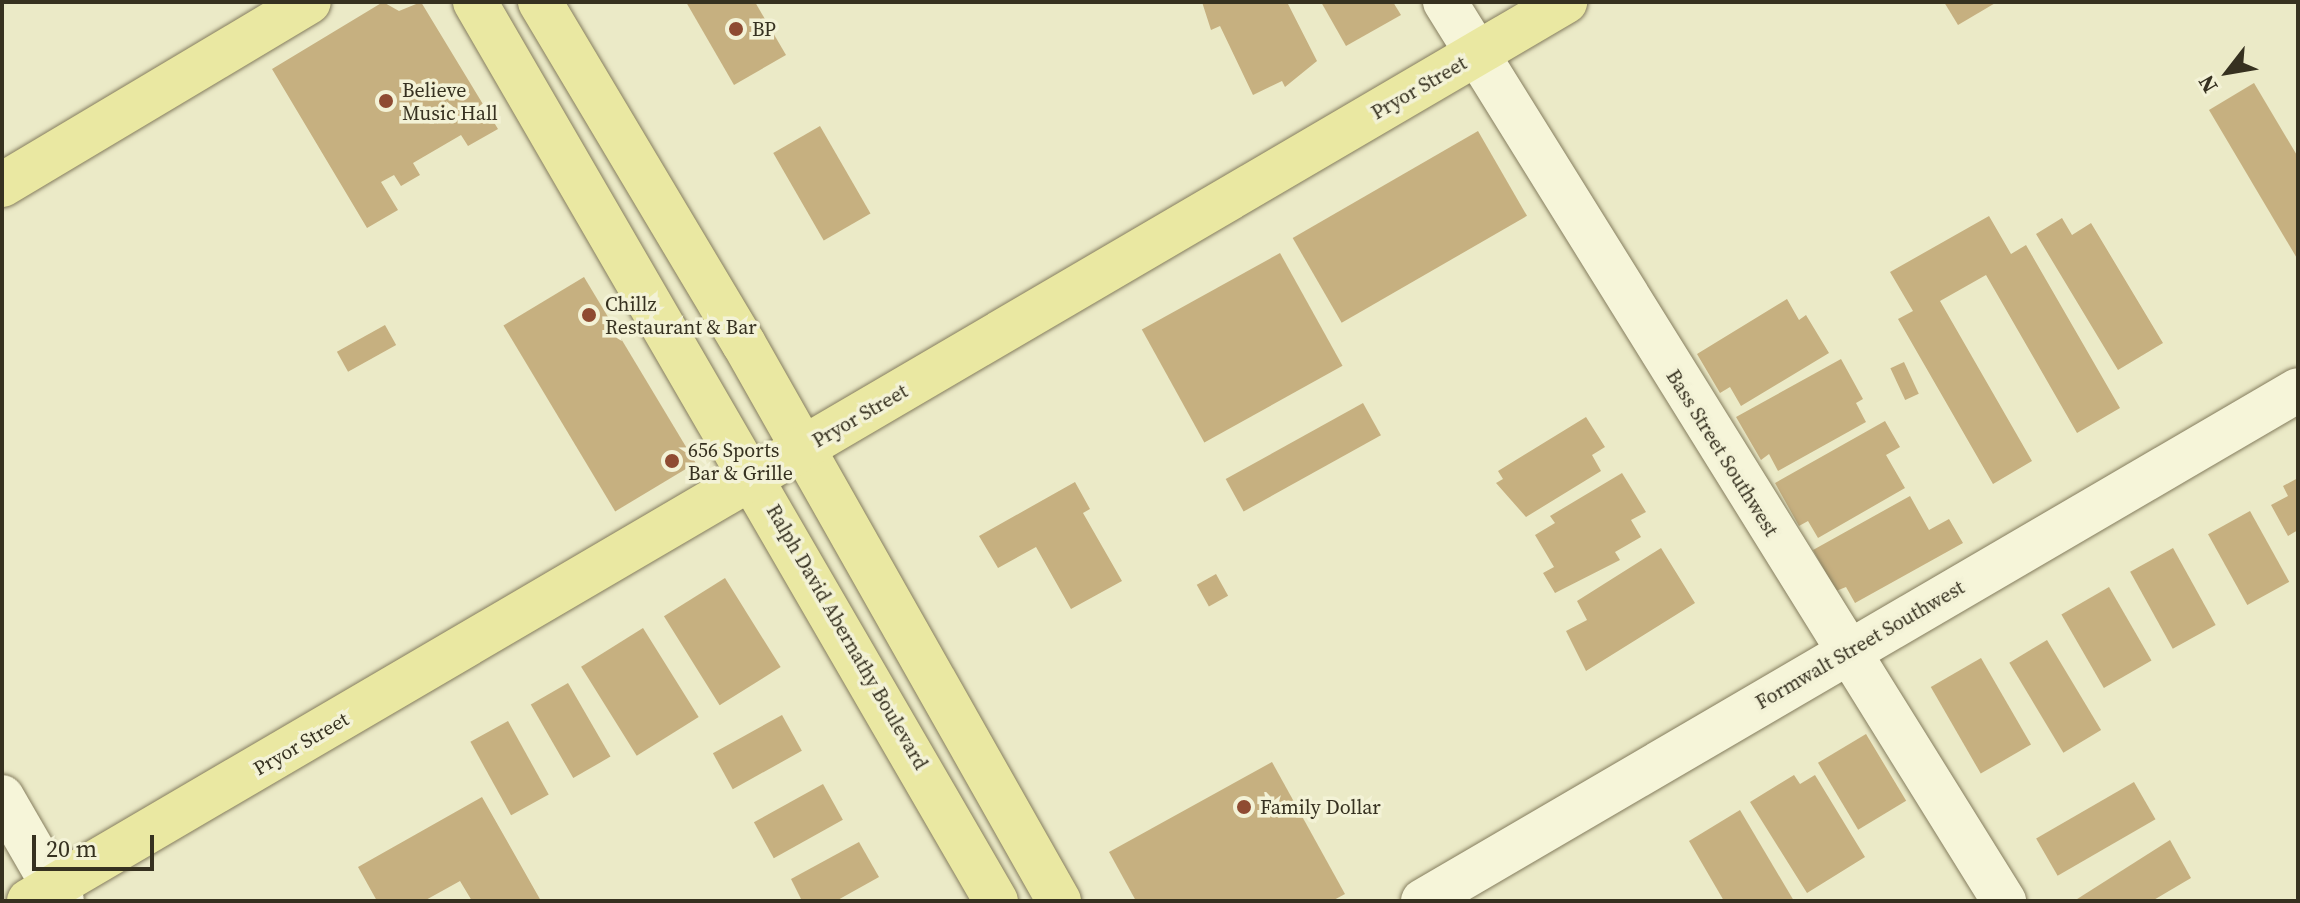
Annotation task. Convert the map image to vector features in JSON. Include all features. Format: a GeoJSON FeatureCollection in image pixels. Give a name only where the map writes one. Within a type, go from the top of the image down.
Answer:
{"type":"FeatureCollection","features":[{"type":"Feature","properties":{"kind":"main road"},"geometry":{"type":"LineString","coordinates":[[2,185],[309,2]]}},
{"type":"Feature","properties":{"kind":"main road","name":"Ralph David Abernathy Boulevard"},"geometry":{"type":"LineString","coordinates":[[475,2],[756,477],[996,901]]}},
{"type":"Feature","properties":{"kind":"main road"},"geometry":{"type":"LineString","coordinates":[[540,2],[804,449],[1059,901]]}},
{"type":"Feature","properties":{"kind":"main road","name":"Pryor Street"},"geometry":{"type":"LineString","coordinates":[[49,896],[1565,2]]}},
{"type":"Feature","properties":{"kind":"street","name":"Bass Street Southwest"},"geometry":{"type":"LineString","coordinates":[[1445,2],[1845,654],[2004,901]]}},
{"type":"Feature","properties":{"kind":"street","name":"Formwalt Street Southwest"},"geometry":{"type":"LineString","coordinates":[[1423,901],[2298,390]]}},
{"type":"Feature","properties":{"kind":"street"},"geometry":{"type":"LineString","coordinates":[[2,797],[49,896]]}},
{"type":"Feature","properties":{"kind":"building","name":"Believe Music Hall"},"geometry":{"type":"Polygon","coordinates":[[[383,2],[399,11],[421,2],[498,129],[468,146],[461,135],[413,163],[420,175],[401,186],[394,175],[381,182],[398,210],[367,228],[272,69],[383,2]]]}},
{"type":"Feature","properties":{"kind":"building","name":"BP"},"geometry":{"type":"Polygon","coordinates":[[[686,2],[755,2],[786,55],[734,85],[686,2]]]}},
{"type":"Feature","properties":{"kind":"building"},"geometry":{"type":"Polygon","coordinates":[[[1202,2],[1287,2],[1317,61],[1285,87],[1282,81],[1253,95],[1220,26],[1211,30],[1202,2]]]}},
{"type":"Feature","properties":{"kind":"building"},"geometry":{"type":"Polygon","coordinates":[[[1321,2],[1393,2],[1401,15],[1346,46],[1321,2]]]}},
{"type":"Feature","properties":{"kind":"building"},"geometry":{"type":"Polygon","coordinates":[[[1944,2],[1997,2],[1958,25],[1944,2]]]}},
{"type":"Feature","properties":{"kind":"building"},"geometry":{"type":"Polygon","coordinates":[[[2254,83],[2298,157],[2298,260],[2209,110],[2254,83]]]}},
{"type":"Feature","properties":{"kind":"building"},"geometry":{"type":"Polygon","coordinates":[[[820,126],[870,213],[824,240],[773,153],[820,126]]]}},
{"type":"Feature","properties":{"kind":"building"},"geometry":{"type":"Polygon","coordinates":[[[1478,131],[1527,216],[1342,323],[1293,238],[1478,131]]]}},
{"type":"Feature","properties":{"kind":"building"},"geometry":{"type":"Polygon","coordinates":[[[1989,216],[2011,254],[2026,245],[2120,408],[2077,433],[1986,275],[1940,301],[2032,461],[1993,484],[1898,319],[1913,311],[1890,272],[1989,216]]]}},
{"type":"Feature","properties":{"kind":"building"},"geometry":{"type":"Polygon","coordinates":[[[2062,218],[2072,235],[2091,223],[2163,343],[2118,370],[2036,234],[2062,218]]]}},
{"type":"Feature","properties":{"kind":"building"},"geometry":{"type":"Polygon","coordinates":[[[1280,253],[1343,366],[1204,442],[1142,330],[1280,253]]]}},
{"type":"Feature","properties":{"kind":"building"},"geometry":{"type":"Polygon","coordinates":[[[584,277],[696,463],[615,511],[503,325],[584,277]]]}},
{"type":"Feature","properties":{"kind":"building"},"geometry":{"type":"Polygon","coordinates":[[[1787,299],[1799,320],[1806,315],[1829,353],[1741,406],[1730,387],[1720,393],[1697,354],[1787,299]]]}},
{"type":"Feature","properties":{"kind":"building"},"geometry":{"type":"Polygon","coordinates":[[[385,325],[396,345],[348,372],[337,352],[385,325]]]}},
{"type":"Feature","properties":{"kind":"building"},"geometry":{"type":"Polygon","coordinates":[[[1841,359],[1863,399],[1856,403],[1866,422],[1778,471],[1769,454],[1761,460],[1736,417],[1841,359]]]}},
{"type":"Feature","properties":{"kind":"building"},"geometry":{"type":"Polygon","coordinates":[[[1904,362],[1919,394],[1905,400],[1890,368],[1904,362]]]}},
{"type":"Feature","properties":{"kind":"building"},"geometry":{"type":"Polygon","coordinates":[[[1363,403],[1381,435],[1244,511],[1226,479],[1363,403]]]}},
{"type":"Feature","properties":{"kind":"building"},"geometry":{"type":"Polygon","coordinates":[[[1586,417],[1605,447],[1592,455],[1601,471],[1526,517],[1496,483],[1503,479],[1498,471],[1586,417]]]}},
{"type":"Feature","properties":{"kind":"building"},"geometry":{"type":"Polygon","coordinates":[[[1885,421],[1900,447],[1886,455],[1905,488],[1818,538],[1808,521],[1799,526],[1775,483],[1885,421]]]}},
{"type":"Feature","properties":{"kind":"building"},"geometry":{"type":"Polygon","coordinates":[[[1622,473],[1646,512],[1631,520],[1641,537],[1615,552],[1620,560],[1555,593],[1543,573],[1554,567],[1535,535],[1555,523],[1550,516],[1622,473]]]}},
{"type":"Feature","properties":{"kind":"building"},"geometry":{"type":"Polygon","coordinates":[[[2298,478],[2298,530],[2288,536],[2271,505],[2288,496],[2283,486],[2298,478]]]}},
{"type":"Feature","properties":{"kind":"building"},"geometry":{"type":"Polygon","coordinates":[[[1075,482],[1090,509],[1083,513],[1122,581],[1071,609],[1036,547],[998,568],[979,536],[1075,482]]]}},
{"type":"Feature","properties":{"kind":"building"},"geometry":{"type":"Polygon","coordinates":[[[1910,496],[1929,530],[1949,519],[1963,543],[1855,603],[1846,587],[1836,591],[1813,550],[1910,496]]]}},
{"type":"Feature","properties":{"kind":"building"},"geometry":{"type":"Polygon","coordinates":[[[2250,511],[2289,582],[2247,605],[2208,534],[2250,511]]]}},
{"type":"Feature","properties":{"kind":"building"},"geometry":{"type":"Polygon","coordinates":[[[1661,548],[1695,603],[1586,671],[1566,631],[1587,620],[1577,601],[1661,548]]]}},
{"type":"Feature","properties":{"kind":"building"},"geometry":{"type":"Polygon","coordinates":[[[2173,548],[2216,625],[2173,649],[2130,572],[2173,548]]]}},
{"type":"Feature","properties":{"kind":"building"},"geometry":{"type":"Polygon","coordinates":[[[1216,574],[1228,596],[1209,607],[1197,585],[1216,574]]]}},
{"type":"Feature","properties":{"kind":"building"},"geometry":{"type":"Polygon","coordinates":[[[725,578],[781,667],[720,705],[664,616],[725,578]]]}},
{"type":"Feature","properties":{"kind":"building"},"geometry":{"type":"Polygon","coordinates":[[[2109,587],[2152,661],[2104,688],[2061,615],[2109,587]]]}},
{"type":"Feature","properties":{"kind":"building"},"geometry":{"type":"Polygon","coordinates":[[[643,628],[699,717],[637,756],[581,667],[643,628]]]}},
{"type":"Feature","properties":{"kind":"building"},"geometry":{"type":"Polygon","coordinates":[[[2047,640],[2101,730],[2063,753],[2009,663],[2047,640]]]}},
{"type":"Feature","properties":{"kind":"building"},"geometry":{"type":"Polygon","coordinates":[[[1981,658],[2031,745],[1981,774],[1931,687],[1981,658]]]}},
{"type":"Feature","properties":{"kind":"building"},"geometry":{"type":"Polygon","coordinates":[[[568,683],[610,757],[573,778],[531,704],[568,683]]]}},
{"type":"Feature","properties":{"kind":"building"},"geometry":{"type":"Polygon","coordinates":[[[782,715],[802,751],[733,789],[713,753],[782,715]]]}},
{"type":"Feature","properties":{"kind":"building"},"geometry":{"type":"Polygon","coordinates":[[[508,721],[549,794],[511,815],[470,742],[508,721]]]}},
{"type":"Feature","properties":{"kind":"building"},"geometry":{"type":"Polygon","coordinates":[[[1866,734],[1906,801],[1858,830],[1818,763],[1866,734]]]}},
{"type":"Feature","properties":{"kind":"building","name":"Family Dollar"},"geometry":{"type":"Polygon","coordinates":[[[1272,762],[1345,894],[1332,901],[1136,901],[1109,852],[1272,762]]]}},
{"type":"Feature","properties":{"kind":"building"},"geometry":{"type":"Polygon","coordinates":[[[1794,775],[1800,784],[1815,775],[1865,857],[1807,893],[1750,802],[1794,775]]]}},
{"type":"Feature","properties":{"kind":"building"},"geometry":{"type":"Polygon","coordinates":[[[2134,782],[2156,819],[2058,876],[2036,838],[2134,782]]]}},
{"type":"Feature","properties":{"kind":"building"},"geometry":{"type":"Polygon","coordinates":[[[823,784],[843,820],[774,858],[754,822],[823,784]]]}},
{"type":"Feature","properties":{"kind":"building"},"geometry":{"type":"Polygon","coordinates":[[[482,797],[541,901],[472,901],[460,881],[424,901],[377,901],[358,867],[482,797]]]}},
{"type":"Feature","properties":{"kind":"building"},"geometry":{"type":"Polygon","coordinates":[[[1740,810],[1794,901],[1724,901],[1689,841],[1740,810]]]}},
{"type":"Feature","properties":{"kind":"building"},"geometry":{"type":"Polygon","coordinates":[[[2170,840],[2191,878],[2152,901],[2074,901],[2170,840]]]}},
{"type":"Feature","properties":{"kind":"building"},"geometry":{"type":"Polygon","coordinates":[[[859,842],[879,877],[836,901],[802,901],[791,879],[859,842]]]}},
{"type":"Feature","properties":{"kind":"place","name":"BP"},"geometry":{"type":"Point","coordinates":[736,29]}},
{"type":"Feature","properties":{"kind":"place","name":"Believe Music Hall"},"geometry":{"type":"Point","coordinates":[386,101]}},
{"type":"Feature","properties":{"kind":"place","name":"Chillz Restaurant & Bar"},"geometry":{"type":"Point","coordinates":[589,315]}},
{"type":"Feature","properties":{"kind":"place","name":"656 Sports Bar & Grille"},"geometry":{"type":"Point","coordinates":[672,461]}},
{"type":"Feature","properties":{"kind":"place","name":"Family Dollar"},"geometry":{"type":"Point","coordinates":[1244,807]}}]}
